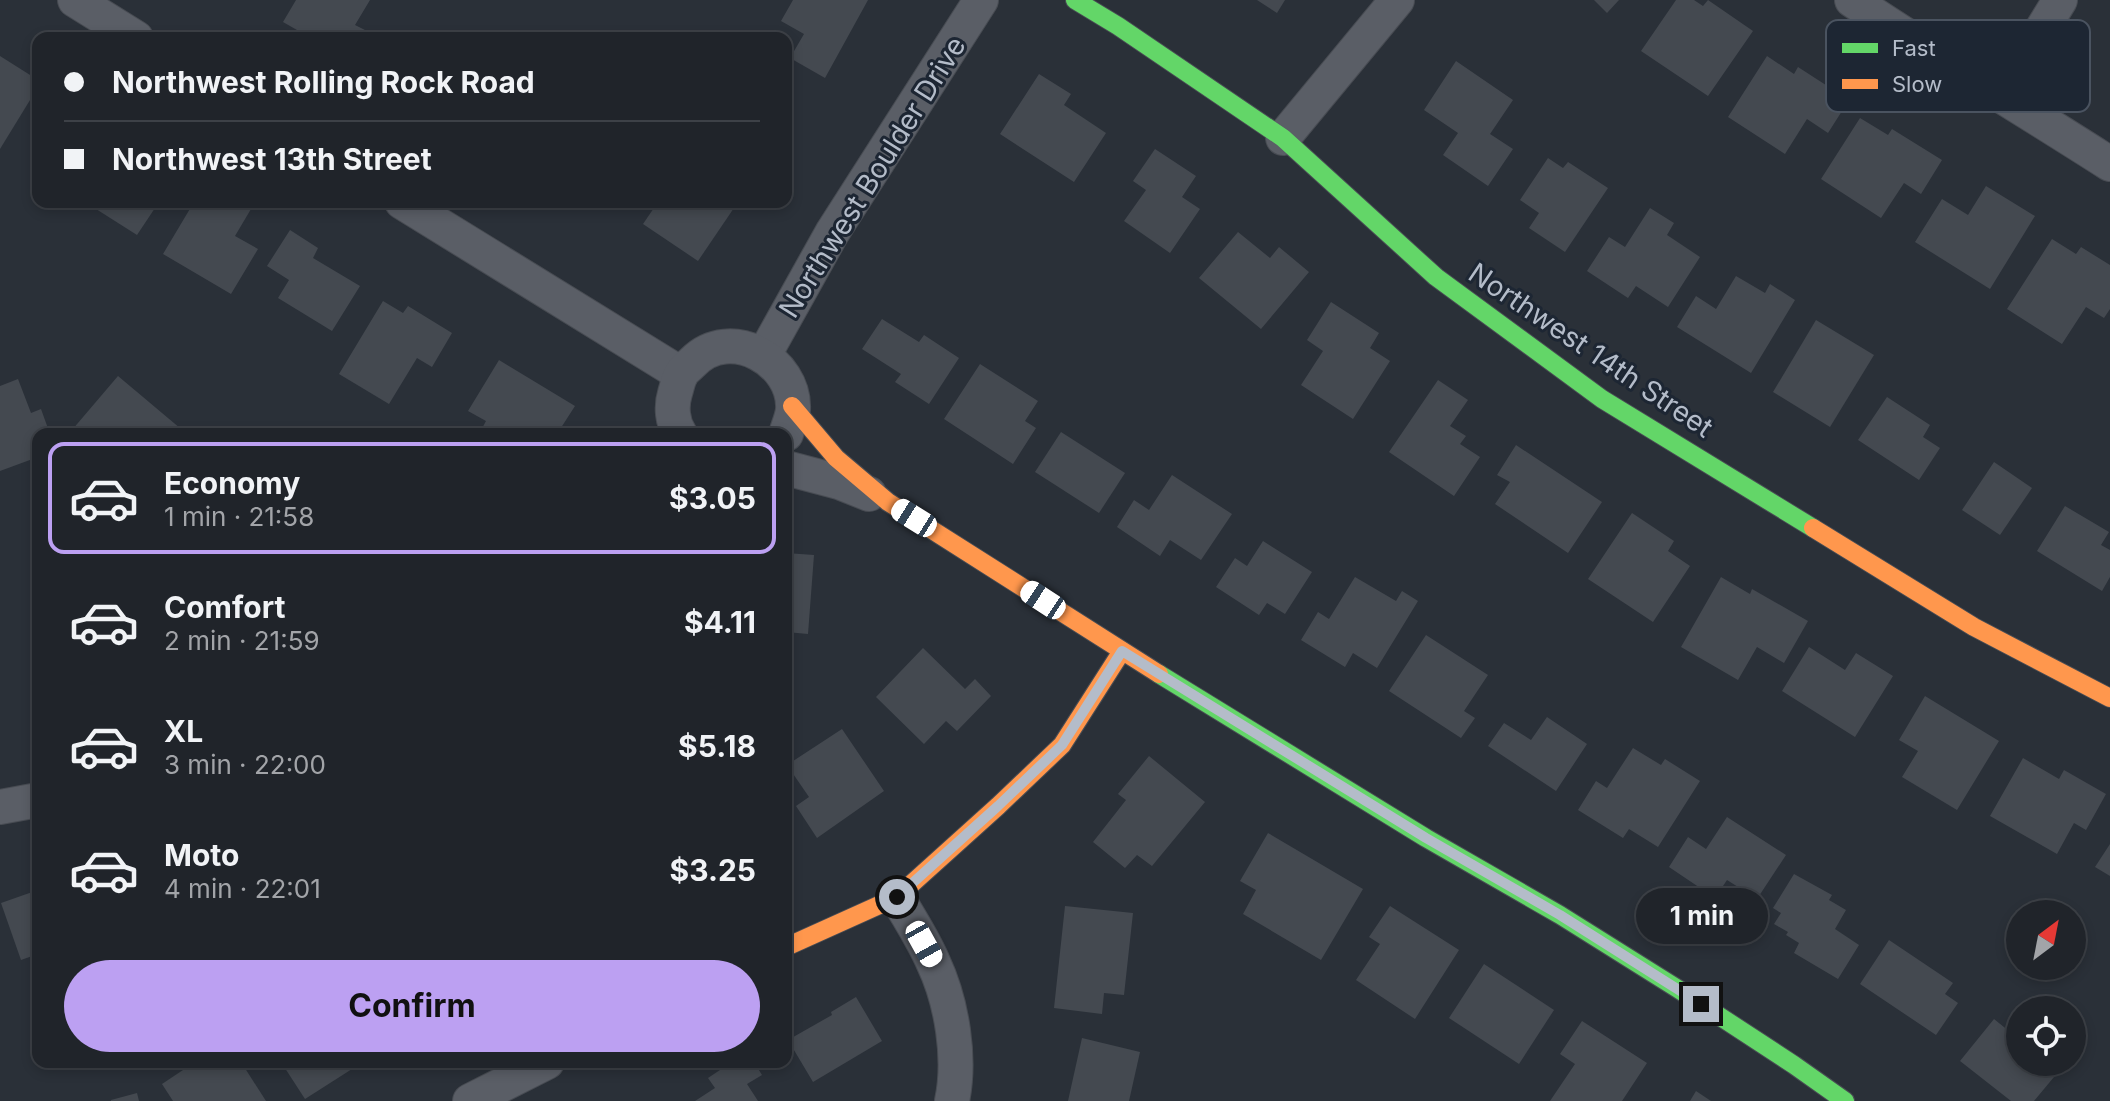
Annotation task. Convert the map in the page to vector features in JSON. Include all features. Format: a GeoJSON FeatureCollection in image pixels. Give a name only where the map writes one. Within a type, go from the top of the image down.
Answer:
{"type":"FeatureCollection","features":[{"type":"Feature","properties":{"kind":"street"},"geometry":{"type":"LineString","coordinates":[[75,0],[126,32]]}},
{"type":"Feature","properties":{"kind":"street","name":"Northwest Boulder Drive"},"geometry":{"type":"LineString","coordinates":[[764,355],[832,233],[981,0]]}},
{"type":"Feature","properties":{"kind":"street","name":"Northwest 14th Street"},"geometry":{"type":"LineString","coordinates":[[1075,0],[1283,138],[1436,277],[1602,399],[1974,627],[2110,698]]}},
{"type":"Feature","properties":{"kind":"street"},"geometry":{"type":"LineString","coordinates":[[1283,138],[1397,0]]}},
{"type":"Feature","properties":{"kind":"street"},"geometry":{"type":"LineString","coordinates":[[1852,0],[1882,20]]}},
{"type":"Feature","properties":{"kind":"street"},"geometry":{"type":"LineString","coordinates":[[2048,20],[2060,0]]}},
{"type":"Feature","properties":{"kind":"street"},"geometry":{"type":"LineString","coordinates":[[2029,112],[2110,164]]}},
{"type":"Feature","properties":{"kind":"street"},"geometry":{"type":"LineString","coordinates":[[412,208],[681,374]]}},
{"type":"Feature","properties":{"kind":"street"},"geometry":{"type":"LineString","coordinates":[[675,428],[672,404],[681,374],[699,355],[724,346],[744,347],[764,355],[786,377],[792,395],[789,420],[888,502],[1122,651],[1426,838],[1573,923],[1845,1101]]}},
{"type":"Feature","properties":{"kind":"street"},"geometry":{"type":"LineString","coordinates":[[792,470],[839,482],[888,502]]}},
{"type":"Feature","properties":{"kind":"street"},"geometry":{"type":"LineString","coordinates":[[792,944],[897,897],[1062,745],[1122,651]]}},
{"type":"Feature","properties":{"kind":"street"},"geometry":{"type":"LineString","coordinates":[[0,807],[32,801]]}},
{"type":"Feature","properties":{"kind":"street"},"geometry":{"type":"LineString","coordinates":[[897,897],[934,962],[952,1019],[956,1082],[952,1101]]}},
{"type":"Feature","properties":{"kind":"street"},"geometry":{"type":"LineString","coordinates":[[470,1101],[535,1068]]}},
{"type":"Feature","properties":{"kind":"building"},"geometry":{"type":"Polygon","coordinates":[[[296,0],[370,0],[355,25],[369,32],[300,32],[283,22],[296,0]]]}},
{"type":"Feature","properties":{"kind":"building"},"geometry":{"type":"Polygon","coordinates":[[[793,0],[868,0],[825,78],[792,59],[804,34],[781,21],[793,0]]]}},
{"type":"Feature","properties":{"kind":"building"},"geometry":{"type":"Polygon","coordinates":[[[1257,0],[1285,0],[1277,13],[1257,0]]]}},
{"type":"Feature","properties":{"kind":"building"},"geometry":{"type":"Polygon","coordinates":[[[1594,0],[1619,0],[1607,13],[1594,0]]]}},
{"type":"Feature","properties":{"kind":"building"},"geometry":{"type":"Polygon","coordinates":[[[1676,0],[1694,0],[1703,6],[1708,0],[1753,31],[1708,96],[1641,51],[1676,0]]]}},
{"type":"Feature","properties":{"kind":"building"},"geometry":{"type":"Polygon","coordinates":[[[0,56],[32,76],[32,97],[0,149],[0,56]]]}},
{"type":"Feature","properties":{"kind":"building"},"geometry":{"type":"Polygon","coordinates":[[[1767,56],[1794,74],[1798,67],[1826,85],[1826,112],[1841,112],[1828,133],[1807,119],[1785,154],[1728,117],[1767,56]]]}},
{"type":"Feature","properties":{"kind":"building"},"geometry":{"type":"Polygon","coordinates":[[[1456,61],[1513,100],[1490,134],[1513,149],[1488,186],[1443,155],[1458,133],[1424,110],[1456,61]]]}},
{"type":"Feature","properties":{"kind":"building"},"geometry":{"type":"Polygon","coordinates":[[[1039,74],[1071,94],[1064,105],[1106,133],[1074,182],[1000,134],[1039,74]]]}},
{"type":"Feature","properties":{"kind":"building"},"geometry":{"type":"Polygon","coordinates":[[[1860,118],[1888,135],[1892,129],[1942,160],[1921,194],[1904,183],[1881,218],[1821,179],[1860,118]]]}},
{"type":"Feature","properties":{"kind":"building"},"geometry":{"type":"Polygon","coordinates":[[[1155,149],[1196,176],[1182,197],[1200,209],[1170,253],[1124,221],[1146,190],[1133,181],[1155,149]]]}},
{"type":"Feature","properties":{"kind":"building"},"geometry":{"type":"Polygon","coordinates":[[[1548,158],[1563,168],[1568,162],[1608,188],[1565,252],[1529,228],[1539,213],[1520,200],[1548,158]]]}},
{"type":"Feature","properties":{"kind":"building"},"geometry":{"type":"Polygon","coordinates":[[[1986,186],[2035,216],[1990,289],[1915,242],[1942,199],[1968,215],[1986,186]]]}},
{"type":"Feature","properties":{"kind":"building"},"geometry":{"type":"Polygon","coordinates":[[[94,208],[155,208],[137,235],[94,208]]]}},
{"type":"Feature","properties":{"kind":"building"},"geometry":{"type":"Polygon","coordinates":[[[190,208],[251,209],[235,236],[258,249],[231,294],[163,254],[190,208]]]}},
{"type":"Feature","properties":{"kind":"building"},"geometry":{"type":"Polygon","coordinates":[[[654,208],[734,208],[698,261],[643,224],[654,208]]]}},
{"type":"Feature","properties":{"kind":"building"},"geometry":{"type":"Polygon","coordinates":[[[1650,208],[1674,223],[1667,235],[1700,257],[1668,307],[1636,286],[1628,298],[1587,271],[1609,237],[1625,247],[1650,208]]]}},
{"type":"Feature","properties":{"kind":"building"},"geometry":{"type":"Polygon","coordinates":[[[290,230],[318,248],[313,258],[360,286],[332,331],[278,298],[289,280],[267,266],[290,230]]]}},
{"type":"Feature","properties":{"kind":"building"},"geometry":{"type":"Polygon","coordinates":[[[1238,232],[1270,258],[1279,247],[1309,272],[1261,329],[1199,278],[1238,232]]]}},
{"type":"Feature","properties":{"kind":"building"},"geometry":{"type":"Polygon","coordinates":[[[2052,239],[2076,254],[2081,247],[2110,265],[2110,309],[2104,318],[2086,307],[2062,344],[2007,309],[2052,239]]]}},
{"type":"Feature","properties":{"kind":"building"},"geometry":{"type":"Polygon","coordinates":[[[1736,276],[1765,293],[1770,284],[1795,300],[1751,373],[1677,327],[1696,296],[1716,309],[1736,276]]]}},
{"type":"Feature","properties":{"kind":"building"},"geometry":{"type":"Polygon","coordinates":[[[383,301],[403,313],[408,306],[452,333],[432,367],[417,358],[389,404],[339,374],[383,301]]]}},
{"type":"Feature","properties":{"kind":"building"},"geometry":{"type":"Polygon","coordinates":[[[1331,302],[1379,333],[1370,348],[1390,361],[1353,419],[1301,385],[1323,351],[1307,340],[1331,302]]]}},
{"type":"Feature","properties":{"kind":"building"},"geometry":{"type":"Polygon","coordinates":[[[882,319],[919,342],[924,335],[959,358],[929,404],[895,382],[901,374],[862,349],[882,319]]]}},
{"type":"Feature","properties":{"kind":"building"},"geometry":{"type":"Polygon","coordinates":[[[1816,320],[1874,355],[1830,427],[1773,392],[1816,320]]]}},
{"type":"Feature","properties":{"kind":"building"},"geometry":{"type":"Polygon","coordinates":[[[499,360],[575,406],[561,428],[482,428],[486,421],[468,411],[499,360]]]}},
{"type":"Feature","properties":{"kind":"building"},"geometry":{"type":"Polygon","coordinates":[[[980,364],[1038,401],[1025,421],[1036,428],[1013,464],[944,419],[980,364]]]}},
{"type":"Feature","properties":{"kind":"building"},"geometry":{"type":"Polygon","coordinates":[[[118,376],[180,428],[74,428],[118,376]]]}},
{"type":"Feature","properties":{"kind":"building"},"geometry":{"type":"Polygon","coordinates":[[[18,379],[31,413],[41,409],[48,428],[32,428],[32,459],[0,471],[0,386],[18,379]]]}},
{"type":"Feature","properties":{"kind":"building"},"geometry":{"type":"Polygon","coordinates":[[[1438,380],[1468,400],[1450,426],[1466,436],[1460,444],[1480,457],[1454,496],[1389,452],[1438,380]]]}},
{"type":"Feature","properties":{"kind":"building"},"geometry":{"type":"Polygon","coordinates":[[[1887,397],[1930,425],[1923,437],[1940,448],[1919,480],[1858,440],[1887,397]]]}},
{"type":"Feature","properties":{"kind":"building"},"geometry":{"type":"Polygon","coordinates":[[[1061,432],[1125,473],[1099,513],[1035,472],[1061,432]]]}},
{"type":"Feature","properties":{"kind":"building"},"geometry":{"type":"Polygon","coordinates":[[[1516,445],[1602,502],[1568,553],[1495,504],[1510,482],[1497,475],[1516,445]]]}},
{"type":"Feature","properties":{"kind":"building"},"geometry":{"type":"Polygon","coordinates":[[[1994,462],[2032,488],[2000,535],[1962,510],[1994,462]]]}},
{"type":"Feature","properties":{"kind":"building"},"geometry":{"type":"Polygon","coordinates":[[[1172,475],[1232,514],[1201,560],[1170,540],[1160,556],[1117,527],[1134,500],[1149,510],[1172,475]]]}},
{"type":"Feature","properties":{"kind":"building"},"geometry":{"type":"Polygon","coordinates":[[[2065,506],[2109,532],[2101,545],[2110,550],[2110,577],[2102,591],[2037,551],[2065,506]]]}},
{"type":"Feature","properties":{"kind":"building"},"geometry":{"type":"Polygon","coordinates":[[[1632,513],[1674,541],[1668,551],[1690,566],[1653,622],[1588,579],[1632,513]]]}},
{"type":"Feature","properties":{"kind":"building"},"geometry":{"type":"Polygon","coordinates":[[[1263,541],[1312,572],[1285,614],[1267,603],[1259,615],[1216,587],[1235,558],[1247,566],[1263,541]]]}},
{"type":"Feature","properties":{"kind":"building"},"geometry":{"type":"Polygon","coordinates":[[[792,553],[814,555],[808,634],[792,633],[792,553]]]}},
{"type":"Feature","properties":{"kind":"building"},"geometry":{"type":"Polygon","coordinates":[[[1355,577],[1396,601],[1402,591],[1418,601],[1377,668],[1353,653],[1345,667],[1301,640],[1318,612],[1329,619],[1355,577]]]}},
{"type":"Feature","properties":{"kind":"building"},"geometry":{"type":"Polygon","coordinates":[[[1721,577],[1750,594],[1752,589],[1808,621],[1784,663],[1757,647],[1738,680],[1681,647],[1721,577]]]}},
{"type":"Feature","properties":{"kind":"building"},"geometry":{"type":"Polygon","coordinates":[[[1426,635],[1488,675],[1464,711],[1475,718],[1461,738],[1389,691],[1426,635]]]}},
{"type":"Feature","properties":{"kind":"building"},"geometry":{"type":"Polygon","coordinates":[[[1809,647],[1845,670],[1856,653],[1893,676],[1855,737],[1782,691],[1809,647]]]}},
{"type":"Feature","properties":{"kind":"building"},"geometry":{"type":"Polygon","coordinates":[[[923,648],[965,689],[975,679],[991,696],[957,731],[946,721],[924,744],[876,697],[923,648]]]}},
{"type":"Feature","properties":{"kind":"building"},"geometry":{"type":"Polygon","coordinates":[[[1925,696],[1999,741],[1957,810],[1902,777],[1918,751],[1899,740],[1925,696]]]}},
{"type":"Feature","properties":{"kind":"building"},"geometry":{"type":"Polygon","coordinates":[[[1547,717],[1587,744],[1556,791],[1488,746],[1504,723],[1531,740],[1547,717]]]}},
{"type":"Feature","properties":{"kind":"building"},"geometry":{"type":"Polygon","coordinates":[[[842,729],[884,791],[817,838],[796,806],[809,797],[792,772],[792,762],[842,729]]]}},
{"type":"Feature","properties":{"kind":"building"},"geometry":{"type":"Polygon","coordinates":[[[1633,748],[1661,765],[1665,759],[1700,781],[1658,847],[1629,829],[1623,838],[1578,810],[1596,781],[1607,788],[1633,748]]]}},
{"type":"Feature","properties":{"kind":"building"},"geometry":{"type":"Polygon","coordinates":[[[1149,756],[1205,802],[1152,866],[1137,855],[1125,868],[1093,842],[1126,800],[1118,794],[1149,756]]]}},
{"type":"Feature","properties":{"kind":"building"},"geometry":{"type":"Polygon","coordinates":[[[2023,758],[2059,779],[2064,770],[2106,794],[2086,830],[2074,823],[2057,854],[1990,816],[2023,758]]]}},
{"type":"Feature","properties":{"kind":"building"},"geometry":{"type":"Polygon","coordinates":[[[1727,817],[1786,855],[1757,899],[1727,880],[1715,898],[1669,867],[1688,837],[1706,849],[1727,817]]]}},
{"type":"Feature","properties":{"kind":"building"},"geometry":{"type":"Polygon","coordinates":[[[1268,833],[1363,889],[1321,960],[1243,914],[1256,890],[1240,881],[1268,833]]]}},
{"type":"Feature","properties":{"kind":"building"},"geometry":{"type":"Polygon","coordinates":[[[2110,844],[2110,876],[2095,867],[2110,844]]]}},
{"type":"Feature","properties":{"kind":"building"},"geometry":{"type":"Polygon","coordinates":[[[1794,874],[1832,895],[1829,900],[1846,910],[1835,929],[1859,945],[1838,979],[1794,953],[1799,943],[1774,924],[1781,913],[1773,908],[1794,874]]]}},
{"type":"Feature","properties":{"kind":"building"},"geometry":{"type":"Polygon","coordinates":[[[32,892],[32,956],[21,960],[1,903],[32,892]]]}},
{"type":"Feature","properties":{"kind":"building"},"geometry":{"type":"Polygon","coordinates":[[[1065,906],[1133,913],[1124,995],[1104,993],[1102,1014],[1054,1008],[1065,906]]]}},
{"type":"Feature","properties":{"kind":"building"},"geometry":{"type":"Polygon","coordinates":[[[1390,906],[1459,950],[1415,1019],[1356,980],[1380,944],[1369,937],[1390,906]]]}},
{"type":"Feature","properties":{"kind":"building"},"geometry":{"type":"Polygon","coordinates":[[[1889,940],[1953,983],[1945,994],[1958,1003],[1936,1035],[1860,984],[1889,940]]]}},
{"type":"Feature","properties":{"kind":"building"},"geometry":{"type":"Polygon","coordinates":[[[1484,964],[1554,1010],[1519,1064],[1449,1018],[1484,964]]]}},
{"type":"Feature","properties":{"kind":"building"},"geometry":{"type":"Polygon","coordinates":[[[856,997],[882,1041],[813,1082],[792,1047],[792,1038],[832,1015],[831,1012],[856,997]]]}},
{"type":"Feature","properties":{"kind":"building"},"geometry":{"type":"Polygon","coordinates":[[[1994,1019],[2006,1029],[2006,1076],[2055,1076],[2034,1101],[2011,1101],[1960,1061],[1994,1019]]]}},
{"type":"Feature","properties":{"kind":"building"},"geometry":{"type":"Polygon","coordinates":[[[1582,1021],[1647,1063],[1622,1101],[1550,1101],[1575,1064],[1560,1054],[1582,1021]]]}},
{"type":"Feature","properties":{"kind":"building"},"geometry":{"type":"Polygon","coordinates":[[[1082,1038],[1140,1052],[1129,1101],[1068,1101],[1082,1038]]]}},
{"type":"Feature","properties":{"kind":"building"},"geometry":{"type":"Polygon","coordinates":[[[186,1068],[245,1068],[266,1101],[173,1101],[162,1084],[186,1068]]]}},
{"type":"Feature","properties":{"kind":"building"},"geometry":{"type":"Polygon","coordinates":[[[285,1068],[354,1068],[305,1099],[285,1068]]]}},
{"type":"Feature","properties":{"kind":"building"},"geometry":{"type":"Polygon","coordinates":[[[723,1068],[758,1068],[762,1075],[747,1084],[758,1101],[695,1101],[715,1088],[708,1078],[723,1068]]]}},
{"type":"Feature","properties":{"kind":"building"},"geometry":{"type":"Polygon","coordinates":[[[1696,1091],[1711,1101],[1690,1101],[1696,1091]]]}},
{"type":"Feature","properties":{"kind":"building"},"geometry":{"type":"Polygon","coordinates":[[[137,1093],[139,1101],[111,1101],[111,1100],[137,1093]]]}},
{"type":"Feature","properties":{"kind":"traffic: fast"},"geometry":{"type":"LineString","coordinates":[[1075,0],[1283,138],[1436,277],[1602,399],[1813,528]]}},
{"type":"Feature","properties":{"kind":"traffic: fast"},"geometry":{"type":"LineString","coordinates":[[1159,674],[1426,838],[1560,915],[1678,989],[1845,1101]]}},
{"type":"Feature","properties":{"kind":"traffic: slow"},"geometry":{"type":"LineString","coordinates":[[792,406],[836,458],[888,502],[1159,674]]}},
{"type":"Feature","properties":{"kind":"traffic: slow"},"geometry":{"type":"LineString","coordinates":[[1813,528],[1974,627],[2110,698]]}},
{"type":"Feature","properties":{"kind":"traffic: slow"},"geometry":{"type":"LineString","coordinates":[[792,944],[897,897],[1062,745],[1122,651]]}},
{"type":"Feature","properties":{"kind":"route"},"geometry":{"type":"LineString","coordinates":[[897,897],[1062,745],[1122,651],[1426,838],[1560,915],[1701,1004]]}}]}
